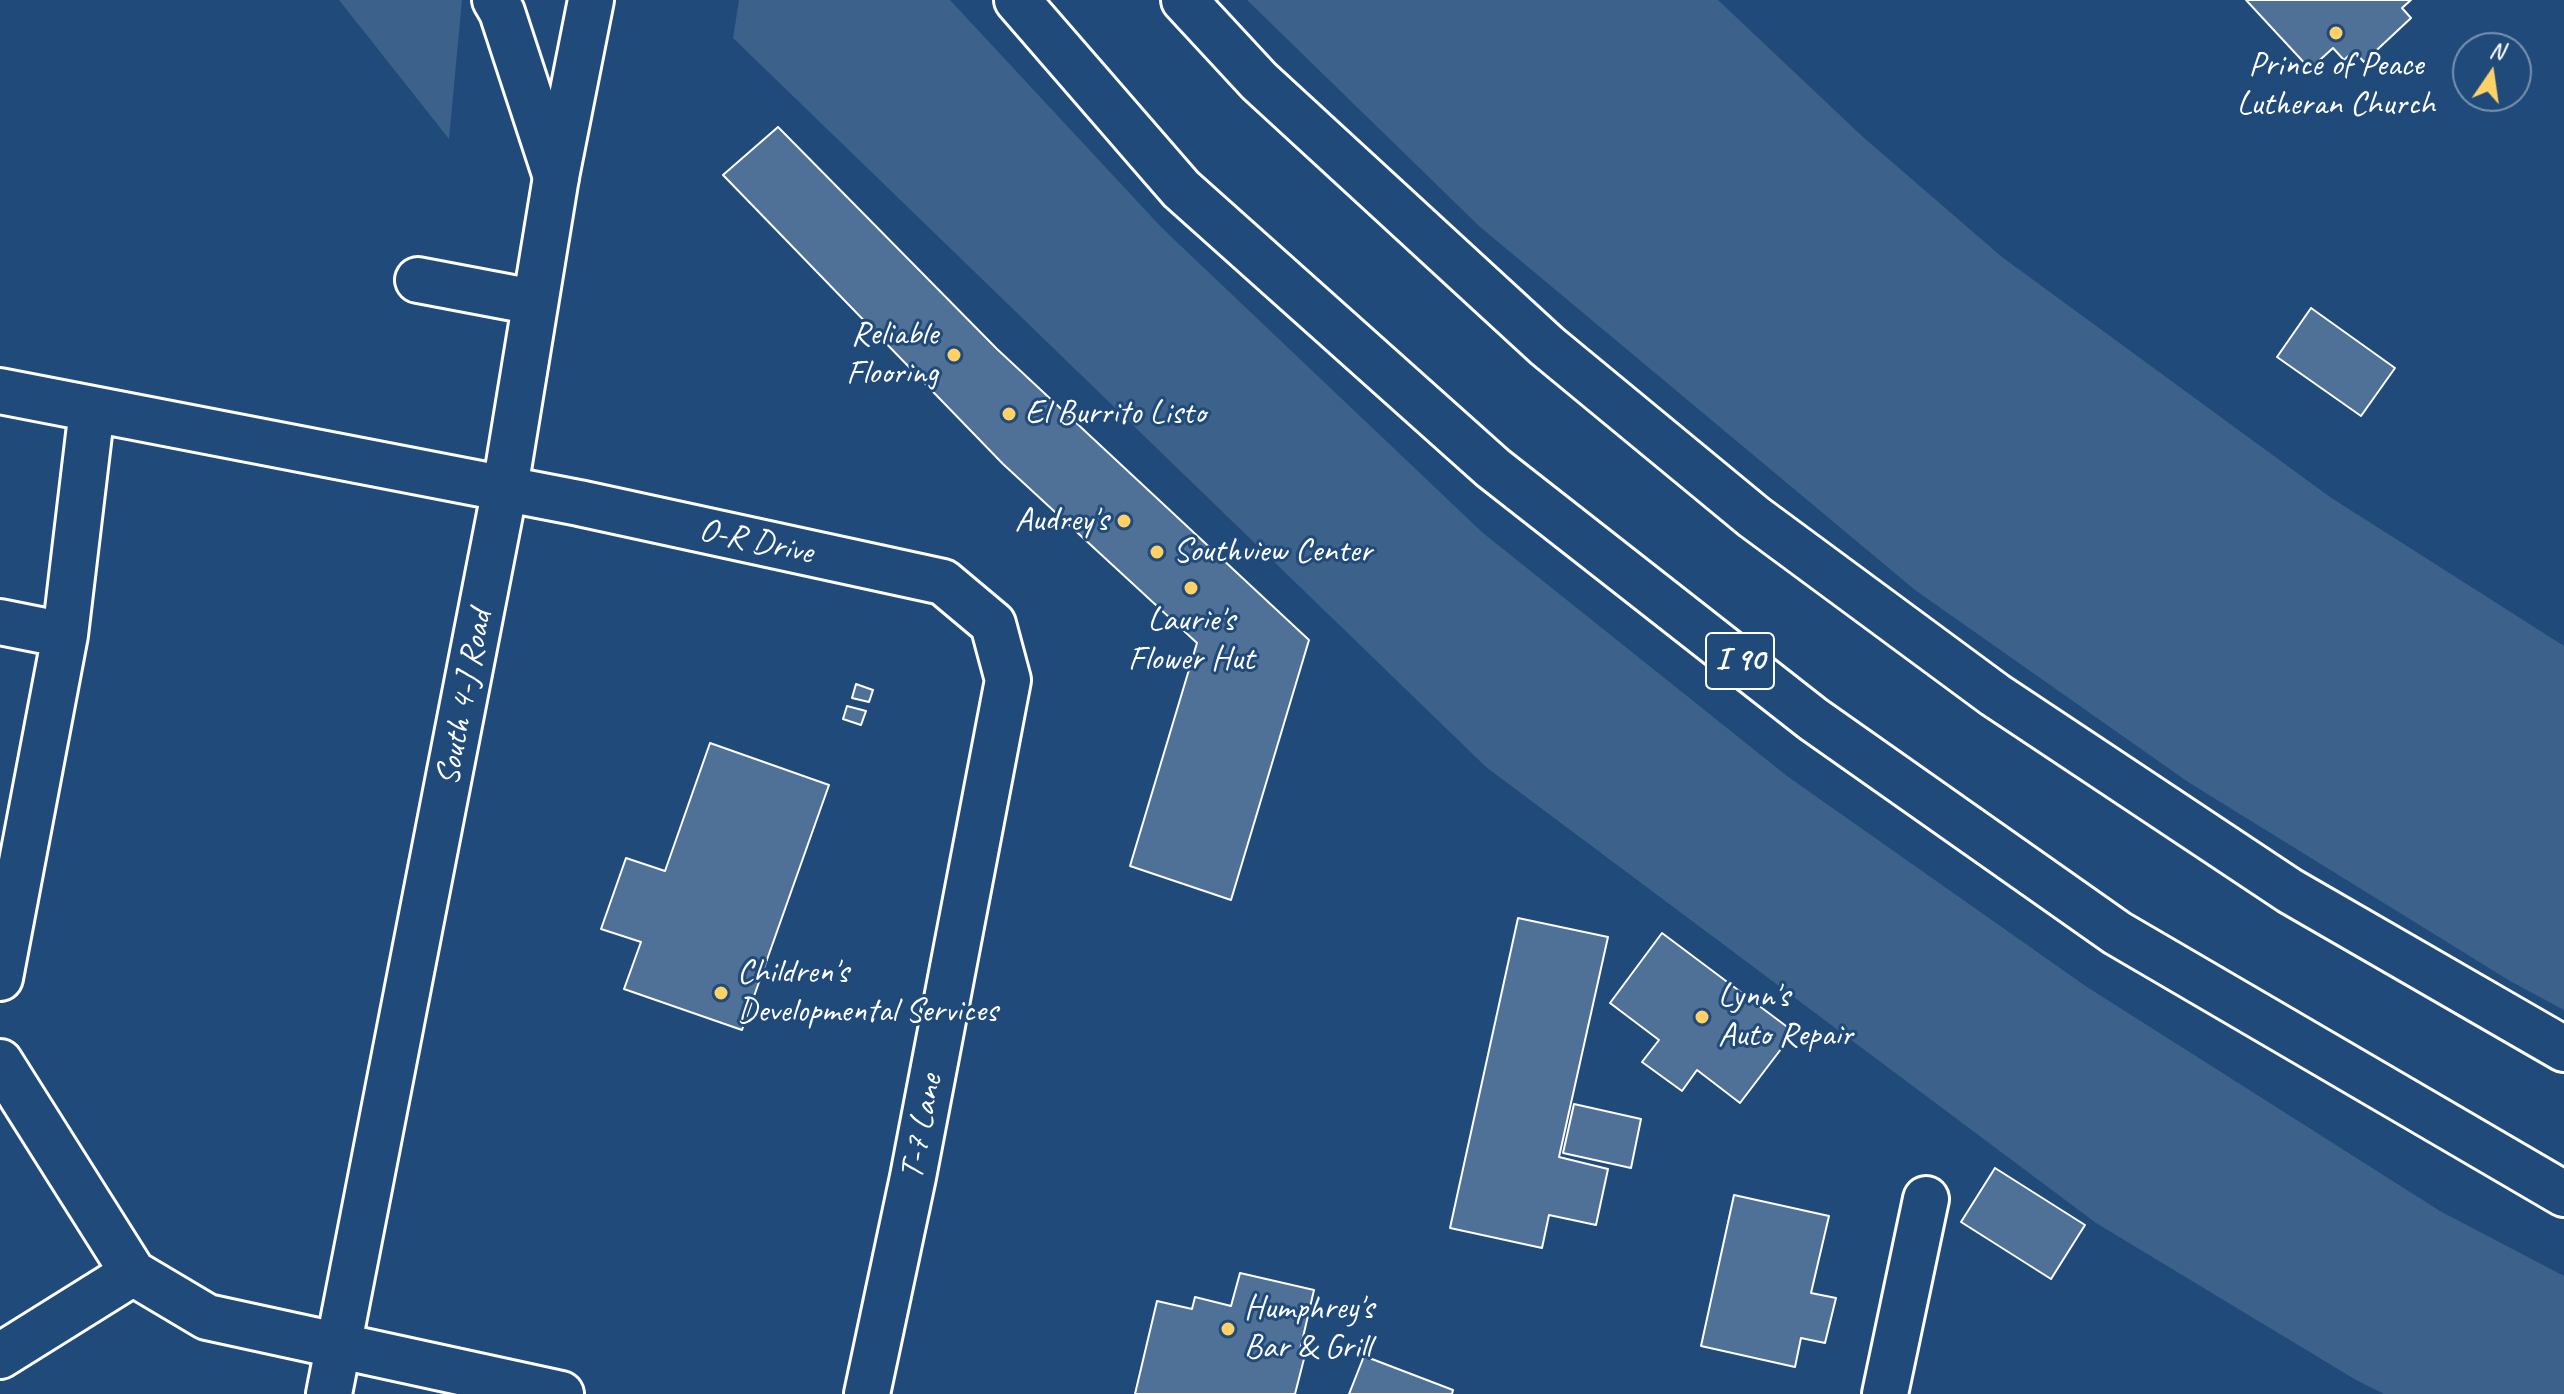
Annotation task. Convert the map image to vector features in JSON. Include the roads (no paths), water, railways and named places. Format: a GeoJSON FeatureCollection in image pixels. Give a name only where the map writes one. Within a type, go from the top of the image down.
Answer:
{"type":"FeatureCollection","features":[{"type":"Feature","properties":{"kind":"main road"},"geometry":{"type":"LineString","coordinates":[[495,0],[502,12],[556,177]]}},
{"type":"Feature","properties":{"kind":"main road","name":"South 4-J Road"},"geometry":{"type":"LineString","coordinates":[[329,1394],[505,488],[556,177],[591,0]]}},
{"type":"Feature","properties":{"kind":"main road","name":"I 90"},"geometry":{"type":"LineString","coordinates":[[1017,0],[1181,189],[1493,468],[1813,719],[2117,933],[2554,1190]]}},
{"type":"Feature","properties":{"kind":"main road"},"geometry":{"type":"LineString","coordinates":[[1184,0],[1259,81],[1547,346],[1754,517],[1995,695],[2277,883],[2564,1049]]}},
{"type":"Feature","properties":{"kind":"main road"},"geometry":{"type":"LineString","coordinates":[[418,280],[534,302]]}},
{"type":"Feature","properties":{"kind":"main road","name":"O-R Drive"},"geometry":{"type":"LineString","coordinates":[[0,391],[505,488],[943,582],[993,624]]}},
{"type":"Feature","properties":{"kind":"main road"},"geometry":{"type":"LineString","coordinates":[[0,978],[65,635],[92,409]]}},
{"type":"Feature","properties":{"kind":"main road"},"geometry":{"type":"LineString","coordinates":[[0,622],[65,635]]}},
{"type":"Feature","properties":{"kind":"main road","name":"T-7 Lane"},"geometry":{"type":"LineString","coordinates":[[867,1394],[913,1177],[1008,680],[993,624]]}},
{"type":"Feature","properties":{"kind":"main road"},"geometry":{"type":"LineString","coordinates":[[0,1062],[133,1273],[207,1317],[561,1394]]}},
{"type":"Feature","properties":{"kind":"main road"},"geometry":{"type":"LineString","coordinates":[[1885,1394],[1926,1199]]}},
{"type":"Feature","properties":{"kind":"main road"},"geometry":{"type":"LineString","coordinates":[[0,1356],[133,1273]]}},
{"type":"Feature","properties":{"kind":"place","name":"Prince of Peace Lutheran Church"},"geometry":{"type":"Point","coordinates":[2336,33]}},
{"type":"Feature","properties":{"kind":"place","name":"Reliable Flooring"},"geometry":{"type":"Point","coordinates":[954,355]}},
{"type":"Feature","properties":{"kind":"place","name":"El Burrito Listo"},"geometry":{"type":"Point","coordinates":[1009,414]}},
{"type":"Feature","properties":{"kind":"place","name":"Audrey's"},"geometry":{"type":"Point","coordinates":[1124,521]}},
{"type":"Feature","properties":{"kind":"place","name":"Southview Center"},"geometry":{"type":"Point","coordinates":[1157,552]}},
{"type":"Feature","properties":{"kind":"place","name":"Laurie's Flower Hut"},"geometry":{"type":"Point","coordinates":[1191,588]}},
{"type":"Feature","properties":{"kind":"place","name":"Children's Developmental Services"},"geometry":{"type":"Point","coordinates":[721,993]}},
{"type":"Feature","properties":{"kind":"place","name":"Lynn's Auto Repair"},"geometry":{"type":"Point","coordinates":[1702,1017]}},
{"type":"Feature","properties":{"kind":"place","name":"Humphrey's Bar & Grill"},"geometry":{"type":"Point","coordinates":[1228,1329]}}]}
